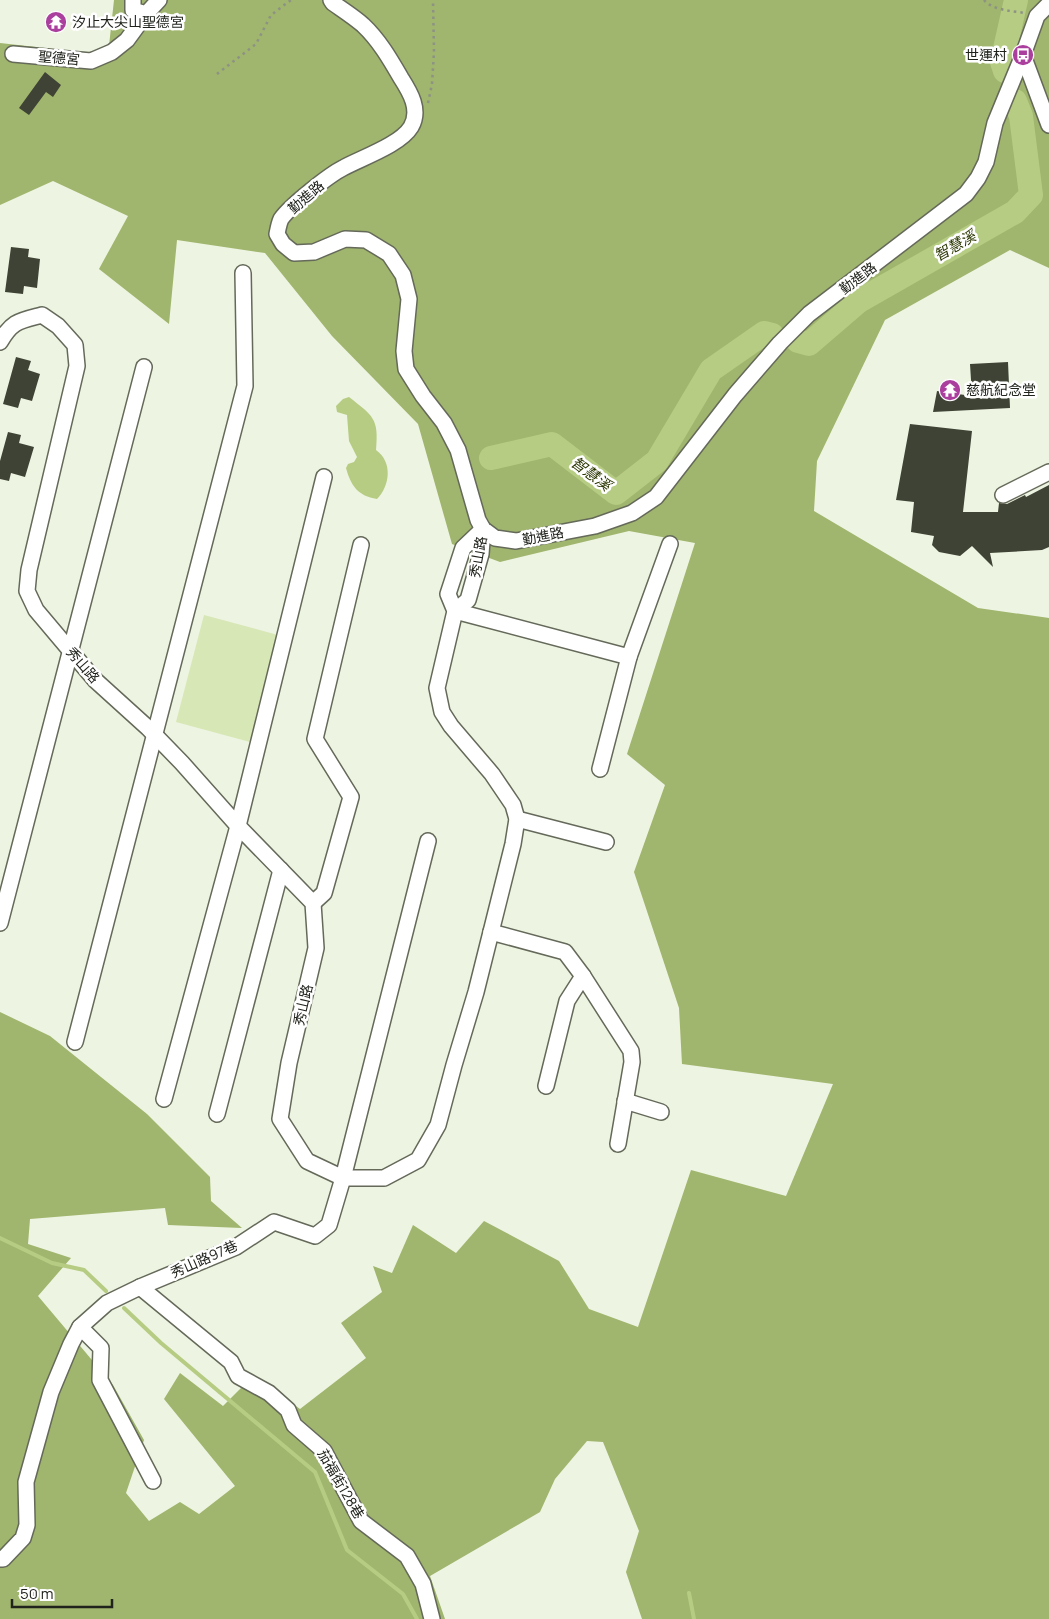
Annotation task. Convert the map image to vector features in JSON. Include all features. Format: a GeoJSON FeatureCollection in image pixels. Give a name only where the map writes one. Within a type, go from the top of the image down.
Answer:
{"type":"FeatureCollection","features":[{"type":"Feature","properties":{"kind":"street"},"geometry":{"type":"LineString","coordinates":[[133,0],[133,10],[146,14]]}},
{"type":"Feature","properties":{"kind":"street","name":"聖德宮"},"geometry":{"type":"LineString","coordinates":[[13,54],[91,61],[112,52],[127,40],[159,0]]}},
{"type":"Feature","properties":{"kind":"street"},"geometry":{"type":"LineString","coordinates":[[331,0],[363,25],[380,43],[412,97],[415,109],[414,118]]}},
{"type":"Feature","properties":{"kind":"street","name":"勤進路"},"geometry":{"type":"LineString","coordinates":[[414,118],[411,128],[398,139],[380,151],[340,169],[295,204],[281,220],[277,234],[283,244],[294,253],[314,252],[345,240],[366,240],[389,254],[403,275],[409,299],[404,351],[406,369],[423,396],[444,423],[458,450],[478,520],[483,529],[495,538],[516,541],[595,526],[632,513],[656,497],[735,395],[809,314],[966,194],[978,178],[986,162],[995,123],[1023,56],[1037,16],[1049,4]]}},
{"type":"Feature","properties":{"kind":"street"},"geometry":{"type":"LineString","coordinates":[[1023,56],[1049,124]]}},
{"type":"Feature","properties":{"kind":"street"},"geometry":{"type":"LineString","coordinates":[[75,1042],[245,386],[243,274]]}},
{"type":"Feature","properties":{"kind":"street","name":"秀山路"},"geometry":{"type":"LineString","coordinates":[[0,342],[7,329],[20,320],[42,315],[58,326],[75,345],[76,366],[29,570],[27,591],[36,610],[95,680],[154,734],[238,826],[313,903],[316,948],[289,1063],[280,1119],[307,1160],[343,1178],[384,1178],[418,1160],[438,1125],[476,992],[514,844],[517,818],[513,805],[492,774],[451,726],[442,712],[437,688],[455,611],[448,594],[463,548],[483,529]]}},
{"type":"Feature","properties":{"kind":"street"},"geometry":{"type":"LineString","coordinates":[[0,923],[144,367]]}},
{"type":"Feature","properties":{"kind":"street"},"geometry":{"type":"LineString","coordinates":[[1003,495],[1049,472]]}},
{"type":"Feature","properties":{"kind":"street"},"geometry":{"type":"LineString","coordinates":[[164,1099],[238,826],[324,477]]}},
{"type":"Feature","properties":{"kind":"street"},"geometry":{"type":"LineString","coordinates":[[600,769],[629,657],[670,544]]}},
{"type":"Feature","properties":{"kind":"street"},"geometry":{"type":"LineString","coordinates":[[313,903],[324,893],[351,797],[315,739],[361,545]]}},
{"type":"Feature","properties":{"kind":"street"},"geometry":{"type":"LineString","coordinates":[[455,611],[629,657]]}},
{"type":"Feature","properties":{"kind":"street"},"geometry":{"type":"LineString","coordinates":[[517,818],[606,842]]}},
{"type":"Feature","properties":{"kind":"street"},"geometry":{"type":"LineString","coordinates":[[343,1178],[428,841]]}},
{"type":"Feature","properties":{"kind":"street"},"geometry":{"type":"LineString","coordinates":[[218,1114],[281,870]]}},
{"type":"Feature","properties":{"kind":"street"},"geometry":{"type":"LineString","coordinates":[[491,932],[565,952],[583,976],[630,1051],[632,1062],[618,1144]]}},
{"type":"Feature","properties":{"kind":"street"},"geometry":{"type":"LineString","coordinates":[[546,1086],[567,1001],[583,976]]}},
{"type":"Feature","properties":{"kind":"street"},"geometry":{"type":"LineString","coordinates":[[625,1100],[661,1112]]}},
{"type":"Feature","properties":{"kind":"street","name":"秀山路97巷"},"geometry":{"type":"LineString","coordinates":[[140,1287],[236,1247],[274,1222],[315,1236],[329,1225],[343,1178]]}},
{"type":"Feature","properties":{"kind":"street"},"geometry":{"type":"LineString","coordinates":[[0,1559],[3,1559],[23,1538],[28,1525],[26,1482],[51,1392],[71,1344],[80,1327],[107,1303],[140,1287]]}},
{"type":"Feature","properties":{"kind":"street","name":"茄福街128巷"},"geometry":{"type":"LineString","coordinates":[[140,1287],[231,1362],[238,1376],[275,1398],[288,1410],[294,1425],[324,1450],[361,1522],[407,1556],[422,1584],[432,1619]]}},
{"type":"Feature","properties":{"kind":"street"},"geometry":{"type":"LineString","coordinates":[[80,1327],[101,1348],[100,1380],[153,1481]]}},
{"type":"Feature","properties":{"kind":"path"},"geometry":{"type":"LineString","coordinates":[[216,74],[256,44],[271,15],[291,0]]}},
{"type":"Feature","properties":{"kind":"path"},"geometry":{"type":"LineString","coordinates":[[414,118],[421,114],[430,99],[434,52],[433,0]]}},
{"type":"Feature","properties":{"kind":"path"},"geometry":{"type":"LineString","coordinates":[[984,0],[988,4],[1004,10],[1026,14]]}},
{"type":"Feature","properties":{"kind":"path"},"geometry":{"type":"LineString","coordinates":[[118,14],[119,27]]}},
{"type":"Feature","properties":{"kind":"shaded area"},"geometry":{"type":"Polygon","coordinates":[[[114,0],[1049,0],[1049,268],[1010,250],[885,320],[817,461],[814,511],[978,608],[1049,618],[1049,1619],[642,1619],[626,1572],[639,1531],[603,1442],[587,1441],[555,1479],[540,1512],[430,1576],[445,1619],[0,1619],[0,1012],[50,1036],[147,1114],[210,1177],[211,1201],[242,1228],[168,1225],[165,1208],[30,1219],[28,1244],[71,1258],[38,1296],[113,1385],[144,1440],[126,1493],[149,1521],[180,1502],[199,1514],[235,1486],[164,1399],[180,1373],[223,1406],[254,1375],[300,1409],[366,1358],[341,1323],[382,1292],[373,1266],[392,1273],[413,1225],[456,1253],[484,1221],[559,1261],[589,1309],[638,1327],[691,1170],[786,1196],[833,1084],[682,1064],[679,1008],[634,872],[665,785],[627,754],[695,543],[629,531],[500,562],[452,544],[418,424],[332,336],[265,253],[177,240],[169,324],[99,269],[128,216],[53,181],[0,205],[0,43],[108,55],[114,0]]]}},
{"type":"Feature","properties":{"kind":"shaded area"},"geometry":{"type":"Polygon","coordinates":[[[349,397],[373,419],[377,439],[376,450],[385,461],[387,467],[388,474],[385,488],[377,499],[370,498],[356,489],[350,480],[346,468],[357,457],[349,441],[347,415],[337,412],[336,406],[343,399],[349,397]]]}},
{"type":"Feature","properties":{"kind":"shaded area"},"geometry":{"type":"Polygon","coordinates":[[[204,615],[278,635],[250,742],[176,722],[204,615]]]}},
{"type":"Feature","properties":{"kind":"building"},"geometry":{"type":"Polygon","coordinates":[[[45,72],[61,85],[53,97],[46,92],[29,115],[19,108],[45,72]]]}},
{"type":"Feature","properties":{"kind":"building"},"geometry":{"type":"Polygon","coordinates":[[[11,247],[29,249],[28,257],[40,259],[37,288],[24,286],[23,294],[5,292],[11,247]]]}},
{"type":"Feature","properties":{"kind":"building"},"geometry":{"type":"Polygon","coordinates":[[[16,357],[31,361],[28,370],[40,374],[32,401],[21,398],[18,408],[3,404],[16,357]]]}},
{"type":"Feature","properties":{"kind":"building"},"geometry":{"type":"Polygon","coordinates":[[[1008,362],[1010,408],[933,412],[937,391],[972,396],[970,364],[1008,362]]]}},
{"type":"Feature","properties":{"kind":"building"},"geometry":{"type":"Polygon","coordinates":[[[910,424],[972,431],[963,512],[998,512],[999,503],[1007,504],[1049,485],[1049,547],[1042,550],[990,553],[993,567],[972,546],[960,556],[939,552],[932,545],[934,536],[911,532],[914,502],[896,500],[910,424]]]}},
{"type":"Feature","properties":{"kind":"building"},"geometry":{"type":"Polygon","coordinates":[[[8,432],[21,435],[19,443],[34,447],[25,477],[11,473],[9,481],[0,479],[0,461],[8,432]]]}},
{"type":"Feature","properties":{"kind":"waterway","name":"智慧溪"},"geometry":{"type":"LineString","coordinates":[[1005,71],[1002,62],[1016,0]]}},
{"type":"Feature","properties":{"kind":"waterway","name":"智慧溪"},"geometry":{"type":"LineString","coordinates":[[798,341],[809,344],[859,301],[1015,212],[1031,195],[1021,116],[1015,101]]}},
{"type":"Feature","properties":{"kind":"waterway","name":"智慧溪"},"geometry":{"type":"LineString","coordinates":[[491,458],[552,444],[616,493],[657,461],[711,370],[764,333],[772,335]]}},
{"type":"Feature","properties":{"kind":"waterway"},"geometry":{"type":"LineString","coordinates":[[0,1238],[52,1263],[84,1270],[106,1291]]}},
{"type":"Feature","properties":{"kind":"waterway"},"geometry":{"type":"LineString","coordinates":[[124,1308],[161,1343],[315,1472],[347,1550],[403,1594],[417,1619]]}},
{"type":"Feature","properties":{"kind":"waterway"},"geometry":{"type":"LineString","coordinates":[[689,1593],[694,1619]]}},
{"type":"Feature","properties":{"kind":"place","name":"汐止大尖山聖德宮"},"geometry":{"type":"Point","coordinates":[56,22]}},
{"type":"Feature","properties":{"kind":"place","name":"世運村"},"geometry":{"type":"Point","coordinates":[1023,55]}},
{"type":"Feature","properties":{"kind":"place","name":"慈航紀念堂"},"geometry":{"type":"Point","coordinates":[950,390]}}]}
